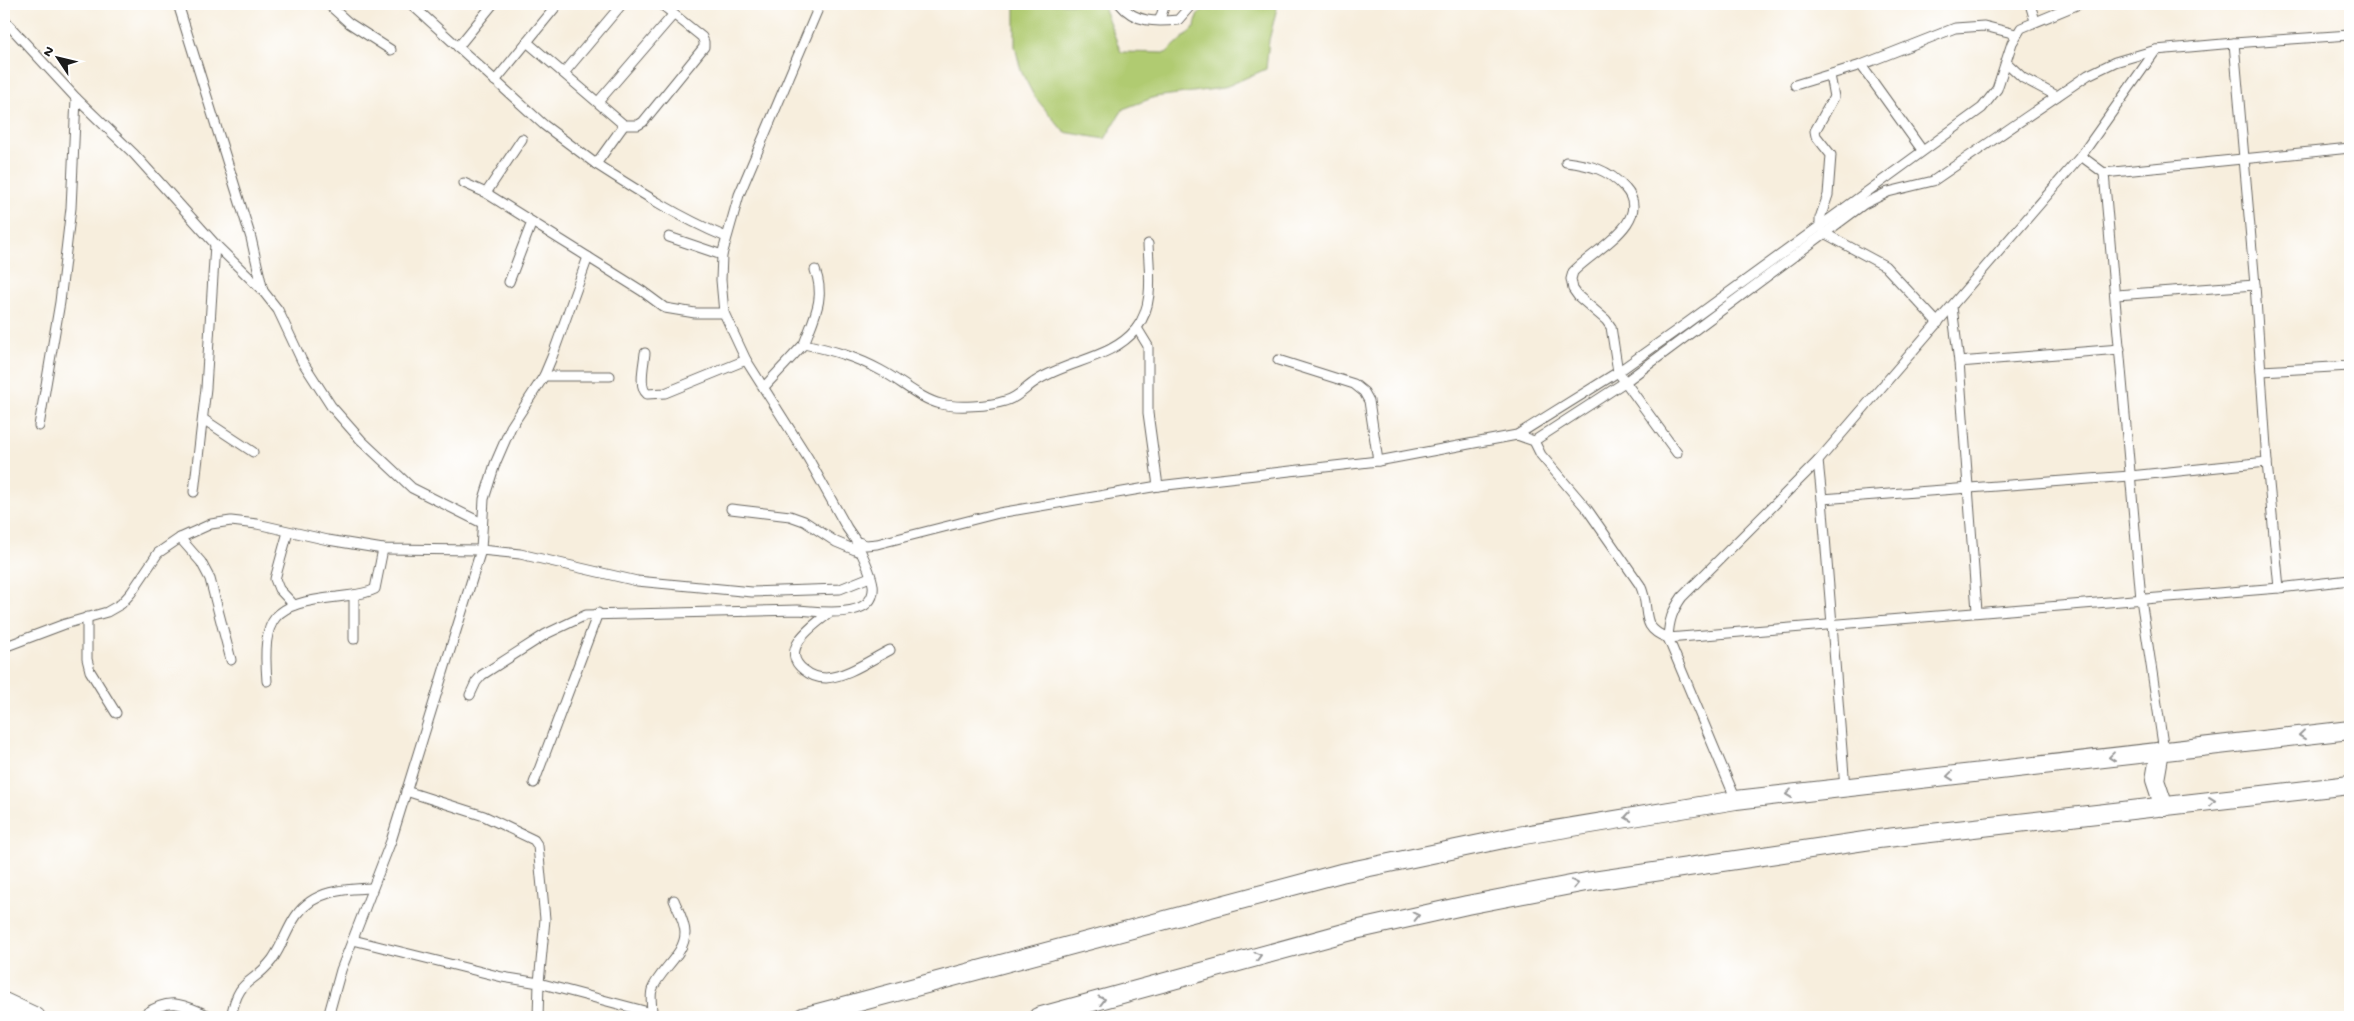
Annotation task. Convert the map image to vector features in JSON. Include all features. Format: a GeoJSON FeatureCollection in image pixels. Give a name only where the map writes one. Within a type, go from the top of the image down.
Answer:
{"type":"FeatureCollection","features":[{"type":"Feature","properties":{"kind":"highway"},"geometry":{"type":"LineString","coordinates":[[803,1017],[1341,873],[1518,836],[1736,800],[2350,730]]}},
{"type":"Feature","properties":{"kind":"highway"},"geometry":{"type":"LineString","coordinates":[[2162,751],[2155,780],[2164,807]]}},
{"type":"Feature","properties":{"kind":"highway"},"geometry":{"type":"LineString","coordinates":[[1038,1017],[1355,930],[1467,905],[1586,882],[1878,839],[2350,785]]}},
{"type":"Feature","properties":{"kind":"highway"},"geometry":{"type":"LineString","coordinates":[[4,1002],[36,1017]]}},
{"type":"Feature","properties":{"kind":"street"},"geometry":{"type":"LineString","coordinates":[[178,4],[252,238],[263,291]]}},
{"type":"Feature","properties":{"kind":"street"},"geometry":{"type":"LineString","coordinates":[[411,4],[544,125],[596,164],[645,196],[697,225],[726,236]]}},
{"type":"Feature","properties":{"kind":"street"},"geometry":{"type":"LineString","coordinates":[[495,81],[558,4]]}},
{"type":"Feature","properties":{"kind":"street"},"geometry":{"type":"LineString","coordinates":[[564,73],[622,4]]}},
{"type":"Feature","properties":{"kind":"street"},"geometry":{"type":"LineString","coordinates":[[527,42],[624,125],[638,125],[643,122],[704,47],[702,37],[661,4]]}},
{"type":"Feature","properties":{"kind":"street"},"geometry":{"type":"LineString","coordinates":[[470,695],[476,682],[482,675],[546,634],[578,617],[598,613],[798,610],[828,614],[856,610],[867,603],[872,596],[873,586],[856,541],[746,360],[724,313],[721,280],[722,255],[726,236],[739,195],[820,4]]}},
{"type":"Feature","properties":{"kind":"street"},"geometry":{"type":"LineString","coordinates":[[1120,4],[1126,12],[1136,19],[1149,21],[1160,19],[1178,20],[1192,4]]}},
{"type":"Feature","properties":{"kind":"street"},"geometry":{"type":"LineString","coordinates":[[1160,19],[1165,4]]}},
{"type":"Feature","properties":{"kind":"street"},"geometry":{"type":"LineString","coordinates":[[2030,4],[2035,20]]}},
{"type":"Feature","properties":{"kind":"street"},"geometry":{"type":"LineString","coordinates":[[1534,441],[1625,382],[1922,150],[1990,100],[1997,89],[2016,34],[2021,28],[2035,20],[2079,4]]}},
{"type":"Feature","properties":{"kind":"street"},"geometry":{"type":"LineString","coordinates":[[458,47],[490,5]]}},
{"type":"Feature","properties":{"kind":"street"},"geometry":{"type":"LineString","coordinates":[[333,6],[349,23],[391,50]]}},
{"type":"Feature","properties":{"kind":"street"},"geometry":{"type":"LineString","coordinates":[[598,102],[673,15]]}},
{"type":"Feature","properties":{"kind":"street"},"geometry":{"type":"LineString","coordinates":[[4,20],[76,98],[134,154],[215,244],[263,291],[278,310],[302,361],[331,406],[361,440],[412,488],[482,523]]}},
{"type":"Feature","properties":{"kind":"street"},"geometry":{"type":"LineString","coordinates":[[1795,86],[1861,65],[1955,28],[1984,26],[2016,34]]}},
{"type":"Feature","properties":{"kind":"street"},"geometry":{"type":"LineString","coordinates":[[856,541],[866,545],[877,544],[999,513],[1158,486],[1378,460],[1517,435],[1618,372],[1822,229],[1876,198],[1933,181],[2088,75],[2115,62],[2156,50],[2350,36]]}},
{"type":"Feature","properties":{"kind":"street"},"geometry":{"type":"LineString","coordinates":[[2234,43],[2279,588]]}},
{"type":"Feature","properties":{"kind":"street"},"geometry":{"type":"LineString","coordinates":[[1736,800],[1668,638],[1673,609],[1682,597],[1818,461],[1938,323],[2081,156],[2156,50]]}},
{"type":"Feature","properties":{"kind":"street"},"geometry":{"type":"LineString","coordinates":[[2007,62],[2023,78],[2057,96]]}},
{"type":"Feature","properties":{"kind":"street"},"geometry":{"type":"LineString","coordinates":[[1861,65],[1922,150]]}},
{"type":"Feature","properties":{"kind":"street"},"geometry":{"type":"LineString","coordinates":[[1830,75],[1834,97],[1815,131],[1816,136],[1831,155],[1828,194],[1820,218],[1822,229],[1885,266],[1938,323]]}},
{"type":"Feature","properties":{"kind":"street"},"geometry":{"type":"LineString","coordinates":[[39,426],[52,361],[68,236],[76,98]]}},
{"type":"Feature","properties":{"kind":"street"},"geometry":{"type":"LineString","coordinates":[[596,164],[624,125]]}},
{"type":"Feature","properties":{"kind":"street"},"geometry":{"type":"LineString","coordinates":[[486,193],[522,139]]}},
{"type":"Feature","properties":{"kind":"street"},"geometry":{"type":"LineString","coordinates":[[2081,156],[2104,173],[2350,148]]}},
{"type":"Feature","properties":{"kind":"street"},"geometry":{"type":"LineString","coordinates":[[1566,162],[1600,168],[1631,194],[1633,212],[1629,222],[1573,272],[1571,279],[1572,289],[1606,320],[1611,327],[1618,372],[1677,453]]}},
{"type":"Feature","properties":{"kind":"street"},"geometry":{"type":"LineString","coordinates":[[2104,173],[2141,599],[2162,751]]}},
{"type":"Feature","properties":{"kind":"street"},"geometry":{"type":"LineString","coordinates":[[464,183],[486,193],[665,308],[695,313],[724,313]]}},
{"type":"Feature","properties":{"kind":"street"},"geometry":{"type":"LineString","coordinates":[[510,282],[532,222]]}},
{"type":"Feature","properties":{"kind":"street"},"geometry":{"type":"LineString","coordinates":[[669,237],[722,255]]}},
{"type":"Feature","properties":{"kind":"street"},"geometry":{"type":"LineString","coordinates":[[194,492],[203,419],[215,244]]}},
{"type":"Feature","properties":{"kind":"street"},"geometry":{"type":"LineString","coordinates":[[804,344],[838,352],[862,361],[940,404],[956,406],[1004,402],[1016,397],[1036,381],[1050,374],[1113,349],[1137,328],[1146,309],[1150,291],[1148,244]]}},
{"type":"Feature","properties":{"kind":"street"},"geometry":{"type":"LineString","coordinates":[[328,1017],[353,940],[390,841],[439,692],[481,550],[484,499],[518,413],[544,376],[588,257]]}},
{"type":"Feature","properties":{"kind":"street"},"geometry":{"type":"LineString","coordinates":[[764,387],[804,344],[817,311],[820,297],[820,283],[815,270]]}},
{"type":"Feature","properties":{"kind":"street"},"geometry":{"type":"LineString","coordinates":[[2116,295],[2254,285]]}},
{"type":"Feature","properties":{"kind":"street"},"geometry":{"type":"LineString","coordinates":[[1952,306],[1970,487],[1977,612]]}},
{"type":"Feature","properties":{"kind":"street"},"geometry":{"type":"LineString","coordinates":[[1137,328],[1148,346],[1148,413],[1158,486]]}},
{"type":"Feature","properties":{"kind":"street"},"geometry":{"type":"LineString","coordinates":[[1959,362],[2120,349]]}},
{"type":"Feature","properties":{"kind":"street"},"geometry":{"type":"LineString","coordinates":[[645,353],[643,386],[647,394],[665,393],[746,360]]}},
{"type":"Feature","properties":{"kind":"street"},"geometry":{"type":"LineString","coordinates":[[1278,360],[1354,384],[1364,392],[1369,401],[1378,460]]}},
{"type":"Feature","properties":{"kind":"street"},"geometry":{"type":"LineString","coordinates":[[2261,371],[2350,366]]}},
{"type":"Feature","properties":{"kind":"street"},"geometry":{"type":"LineString","coordinates":[[544,376],[610,376]]}},
{"type":"Feature","properties":{"kind":"street"},"geometry":{"type":"LineString","coordinates":[[203,419],[252,452]]}},
{"type":"Feature","properties":{"kind":"street"},"geometry":{"type":"LineString","coordinates":[[1517,435],[1534,441],[1541,455],[1587,509],[1640,585],[1644,593],[1650,628],[1656,634],[1668,638],[2279,588],[2350,580]]}},
{"type":"Feature","properties":{"kind":"street"},"geometry":{"type":"LineString","coordinates":[[1818,461],[1845,788]]}},
{"type":"Feature","properties":{"kind":"street"},"geometry":{"type":"LineString","coordinates":[[1822,499],[2130,476],[2268,462]]}},
{"type":"Feature","properties":{"kind":"street"},"geometry":{"type":"LineString","coordinates":[[731,508],[790,516],[804,521],[836,542],[860,552]]}},
{"type":"Feature","properties":{"kind":"street"},"geometry":{"type":"LineString","coordinates":[[4,648],[86,618],[108,612],[121,604],[158,553],[196,529],[231,521],[257,524],[288,532],[382,548],[481,550],[520,554],[637,581],[752,592],[840,589],[870,577]]}},
{"type":"Feature","properties":{"kind":"street"},"geometry":{"type":"LineString","coordinates":[[288,532],[275,578],[279,589],[294,605]]}},
{"type":"Feature","properties":{"kind":"street"},"geometry":{"type":"LineString","coordinates":[[180,538],[201,562],[210,579],[231,660]]}},
{"type":"Feature","properties":{"kind":"street"},"geometry":{"type":"LineString","coordinates":[[267,681],[265,653],[268,627],[274,617],[281,611],[294,605],[314,599],[354,595],[375,589],[382,548]]}},
{"type":"Feature","properties":{"kind":"street"},"geometry":{"type":"LineString","coordinates":[[354,595],[354,639]]}},
{"type":"Feature","properties":{"kind":"street"},"geometry":{"type":"LineString","coordinates":[[534,783],[598,613]]}},
{"type":"Feature","properties":{"kind":"street"},"geometry":{"type":"LineString","coordinates":[[828,614],[804,633],[796,644],[794,656],[799,666],[808,673],[818,678],[841,675],[890,650]]}},
{"type":"Feature","properties":{"kind":"street"},"geometry":{"type":"LineString","coordinates":[[86,618],[87,659],[90,671],[116,713]]}},
{"type":"Feature","properties":{"kind":"street"},"geometry":{"type":"LineString","coordinates":[[406,791],[484,816],[534,840],[538,846],[545,919],[538,1017]]}},
{"type":"Feature","properties":{"kind":"street"},"geometry":{"type":"LineString","coordinates":[[232,1017],[237,993],[242,986],[272,960],[296,916],[304,906],[327,892],[337,889],[372,888]]}},
{"type":"Feature","properties":{"kind":"street"},"geometry":{"type":"LineString","coordinates":[[353,940],[502,977],[539,982],[654,1015],[651,991],[676,955],[685,935],[684,926],[674,900]]}},
{"type":"Feature","properties":{"kind":"street"},"geometry":{"type":"LineString","coordinates":[[145,1014],[156,1006],[169,1002],[213,1017]]}},
{"type":"Feature","properties":{"kind":"green space"},"geometry":{"type":"Polygon","coordinates":[[[1015,4],[1102,4],[1121,52],[1166,53],[1195,27],[1197,16],[1208,4],[1278,4],[1269,40],[1266,69],[1223,88],[1155,97],[1123,109],[1105,139],[1064,132],[1034,96],[1021,71],[1015,46],[1015,4]]]}}]}
